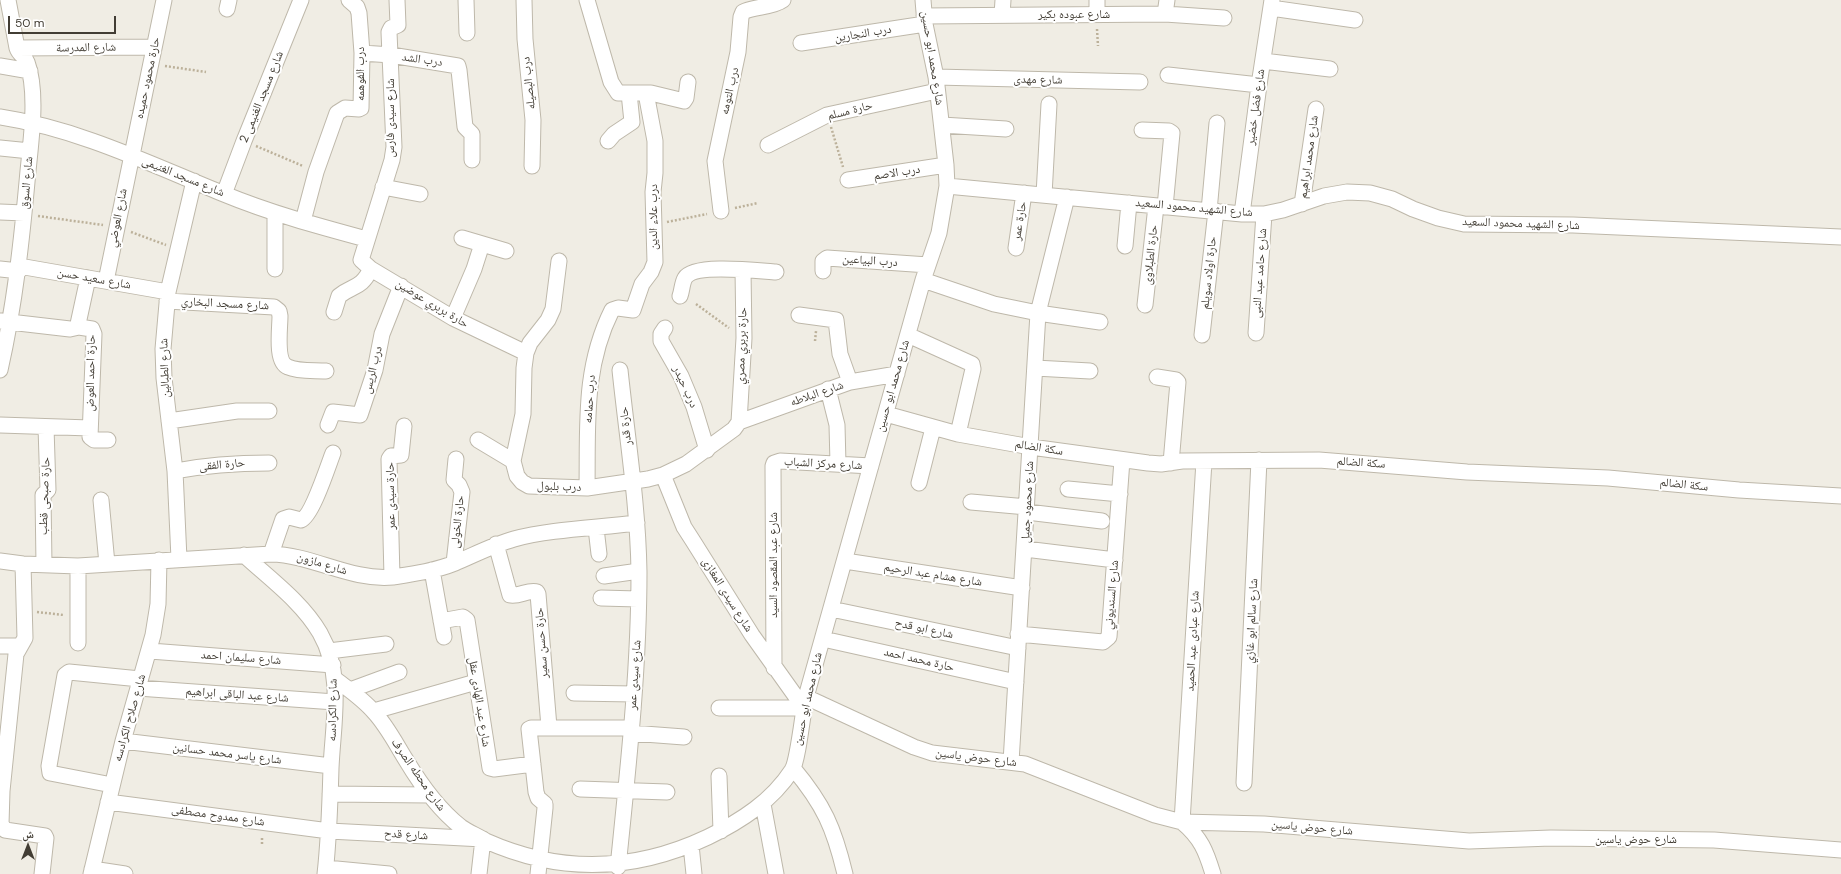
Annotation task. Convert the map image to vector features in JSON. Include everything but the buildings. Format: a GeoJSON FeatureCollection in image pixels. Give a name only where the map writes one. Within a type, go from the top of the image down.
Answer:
{"type":"FeatureCollection","features":[{"type":"Feature","properties":{"kind":"street","name":"حارة محمود حميده"},"geometry":{"type":"LineString","coordinates":[[131,155],[164,0]]}},
{"type":"Feature","properties":{"kind":"street","name":"شارع مسجد الغنيمى 2"},"geometry":{"type":"LineString","coordinates":[[224,194],[244,140],[301,0]]}},
{"type":"Feature","properties":{"kind":"street","name":"درب الفوهمه"},"geometry":{"type":"LineString","coordinates":[[303,221],[316,172],[337,113],[345,108],[359,110],[361,108],[362,53],[359,13],[357,6],[349,0]]}},
{"type":"Feature","properties":{"kind":"street","name":"شارع سيدى فارس"},"geometry":{"type":"LineString","coordinates":[[366,239],[392,160],[394,147],[389,32],[390,28],[398,25],[397,0]]}},
{"type":"Feature","properties":{"kind":"street"},"geometry":{"type":"LineString","coordinates":[[466,0],[467,32]]}},
{"type":"Feature","properties":{"kind":"street","name":"درب البصيله"},"geometry":{"type":"LineString","coordinates":[[524,0],[525,39],[533,120],[532,166]]}},
{"type":"Feature","properties":{"kind":"street"},"geometry":{"type":"LineString","coordinates":[[587,0],[615,90],[618,93],[646,93],[684,101],[686,98],[688,82]]}},
{"type":"Feature","properties":{"kind":"street","name":"درب التومه"},"geometry":{"type":"LineString","coordinates":[[721,211],[715,161],[738,52],[741,17],[743,12],[748,9],[778,3],[783,0]]}},
{"type":"Feature","properties":{"kind":"street","name":"شارع محمد ابو حسين"},"geometry":{"type":"LineString","coordinates":[[793,768],[805,703],[923,280],[939,233],[947,186],[937,84],[924,20],[923,0]]}},
{"type":"Feature","properties":{"kind":"street"},"geometry":{"type":"LineString","coordinates":[[1002,15],[1003,0]]}},
{"type":"Feature","properties":{"kind":"street","name":"شارع السوق"},"geometry":{"type":"LineString","coordinates":[[0,370],[5,322],[19,268],[32,122],[30,71],[26,58],[20,54],[17,48],[6,4]]}},
{"type":"Feature","properties":{"kind":"street"},"geometry":{"type":"LineString","coordinates":[[1272,4],[1355,20]]}},
{"type":"Feature","properties":{"kind":"street","name":"شارع فضل خضير"},"geometry":{"type":"LineString","coordinates":[[1242,214],[1262,61],[1272,4]]}},
{"type":"Feature","properties":{"kind":"street","name":"شارع عبوده بكير"},"geometry":{"type":"LineString","coordinates":[[924,20],[1097,7],[1166,7],[1224,18]]}},
{"type":"Feature","properties":{"kind":"street","name":"درب النجارين"},"geometry":{"type":"LineString","coordinates":[[801,43],[924,20]]}},
{"type":"Feature","properties":{"kind":"street","name":"شارع المدرسة"},"geometry":{"type":"LineString","coordinates":[[17,48],[154,47]]}},
{"type":"Feature","properties":{"kind":"street","name":"درب الشد"},"geometry":{"type":"LineString","coordinates":[[362,53],[390,55],[458,66],[465,127],[472,134],[472,160]]}},
{"type":"Feature","properties":{"kind":"street"},"geometry":{"type":"LineString","coordinates":[[1262,61],[1330,69]]}},
{"type":"Feature","properties":{"kind":"street"},"geometry":{"type":"LineString","coordinates":[[0,66],[30,71]]}},
{"type":"Feature","properties":{"kind":"street"},"geometry":{"type":"LineString","coordinates":[[1168,75],[1259,85]]}},
{"type":"Feature","properties":{"kind":"street","name":"شارع مهدى"},"geometry":{"type":"LineString","coordinates":[[937,84],[1140,82]]}},
{"type":"Feature","properties":{"kind":"street","name":"حارة مسلم"},"geometry":{"type":"LineString","coordinates":[[768,145],[827,115],[937,84]]}},
{"type":"Feature","properties":{"kind":"street"},"geometry":{"type":"LineString","coordinates":[[608,142],[614,134],[632,122],[629,93]]}},
{"type":"Feature","properties":{"kind":"street","name":"درب علاء الدين"},"geometry":{"type":"LineString","coordinates":[[611,313],[614,308],[633,310],[642,284],[651,272],[655,262],[652,192],[655,173],[655,140],[646,93]]}},
{"type":"Feature","properties":{"kind":"street"},"geometry":{"type":"LineString","coordinates":[[1044,195],[1049,104]]}},
{"type":"Feature","properties":{"kind":"street","name":"شارع محمد ابراهيم"},"geometry":{"type":"LineString","coordinates":[[1302,204],[1316,109]]}},
{"type":"Feature","properties":{"kind":"street","name":"شارع مسجد الغنيمى"},"geometry":{"type":"LineString","coordinates":[[0,117],[32,122],[79,135],[224,194],[275,213],[366,239]]}},
{"type":"Feature","properties":{"kind":"street","name":"حارة اولاد سويلم"},"geometry":{"type":"LineString","coordinates":[[1202,335],[1212,211],[1217,123]]}},
{"type":"Feature","properties":{"kind":"street"},"geometry":{"type":"LineString","coordinates":[[942,125],[1006,129]]}},
{"type":"Feature","properties":{"kind":"street","name":"حارة الطبلاوى"},"geometry":{"type":"LineString","coordinates":[[1142,130],[1169,131],[1172,133],[1145,305]]}},
{"type":"Feature","properties":{"kind":"street"},"geometry":{"type":"LineString","coordinates":[[0,148],[30,151]]}},
{"type":"Feature","properties":{"kind":"street","name":"شارع العوضي"},"geometry":{"type":"LineString","coordinates":[[106,281],[131,155]]}},
{"type":"Feature","properties":{"kind":"street","name":"درب الاصم"},"geometry":{"type":"LineString","coordinates":[[848,180],[946,165]]}},
{"type":"Feature","properties":{"kind":"street","name":"شارع الطبالين"},"geometry":{"type":"LineString","coordinates":[[179,559],[175,471],[164,378],[163,349],[168,296],[194,181]]}},
{"type":"Feature","properties":{"kind":"street","name":"شارع الشهيد محمود السعيد"},"geometry":{"type":"LineString","coordinates":[[947,186],[1242,214],[1264,214],[1302,204],[1324,196],[1347,192],[1370,193],[1392,199],[1413,209],[1438,218],[1464,224],[1573,225],[1841,237]]}},
{"type":"Feature","properties":{"kind":"street"},"geometry":{"type":"LineString","coordinates":[[383,187],[420,194]]}},
{"type":"Feature","properties":{"kind":"street","name":"حارة عمر"},"geometry":{"type":"LineString","coordinates":[[1016,248],[1024,193]]}},
{"type":"Feature","properties":{"kind":"street","name":"شارع محمود جميل"},"geometry":{"type":"LineString","coordinates":[[1011,762],[1038,313],[1067,197]]}},
{"type":"Feature","properties":{"kind":"street"},"geometry":{"type":"LineString","coordinates":[[1125,246],[1129,203]]}},
{"type":"Feature","properties":{"kind":"street"},"geometry":{"type":"LineString","coordinates":[[0,212],[24,213]]}},
{"type":"Feature","properties":{"kind":"street"},"geometry":{"type":"LineString","coordinates":[[275,213],[276,269]]}},
{"type":"Feature","properties":{"kind":"street","name":"شارع حامد عبد النبى"},"geometry":{"type":"LineString","coordinates":[[1256,333],[1264,214]]}},
{"type":"Feature","properties":{"kind":"street"},"geometry":{"type":"LineString","coordinates":[[462,238],[506,251]]}},
{"type":"Feature","properties":{"kind":"street"},"geometry":{"type":"LineString","coordinates":[[334,312],[339,296],[358,286],[366,279],[371,269],[361,260],[366,239]]}},
{"type":"Feature","properties":{"kind":"street"},"geometry":{"type":"LineString","coordinates":[[453,318],[482,244]]}},
{"type":"Feature","properties":{"kind":"street","name":"درب البياعين"},"geometry":{"type":"LineString","coordinates":[[823,271],[823,261],[827,258],[928,265]]}},
{"type":"Feature","properties":{"kind":"street"},"geometry":{"type":"LineString","coordinates":[[478,440],[513,461],[523,414],[524,368],[526,353],[530,343],[548,320],[553,309],[559,261]]}},
{"type":"Feature","properties":{"kind":"street","name":"شارع سعيد حسن"},"geometry":{"type":"LineString","coordinates":[[0,269],[19,268],[88,278],[168,296]]}},
{"type":"Feature","properties":{"kind":"street","name":"حارة بربري عوضين"},"geometry":{"type":"LineString","coordinates":[[371,269],[453,318],[526,353]]}},
{"type":"Feature","properties":{"kind":"street"},"geometry":{"type":"LineString","coordinates":[[680,296],[686,278],[691,274],[700,271],[743,270],[776,272]]}},
{"type":"Feature","properties":{"kind":"street","name":"حارة بربري مصري"},"geometry":{"type":"LineString","coordinates":[[739,422],[744,338],[743,270]]}},
{"type":"Feature","properties":{"kind":"street","name":"حارة احمد العوض"},"geometry":{"type":"LineString","coordinates":[[88,278],[78,324],[79,327],[92,329],[94,334],[90,428],[91,439],[108,440]]}},
{"type":"Feature","properties":{"kind":"street"},"geometry":{"type":"LineString","coordinates":[[923,280],[994,304],[1038,313],[1100,322]]}},
{"type":"Feature","properties":{"kind":"street","name":"درب الريس"},"geometry":{"type":"LineString","coordinates":[[328,425],[333,412],[358,416],[361,414],[375,370],[382,334],[400,286]]}},
{"type":"Feature","properties":{"kind":"street","name":"شارع مسجد البخاري"},"geometry":{"type":"LineString","coordinates":[[168,296],[274,307],[279,311],[280,316],[280,354],[282,362],[287,367],[294,369],[326,371]]}},
{"type":"Feature","properties":{"kind":"street","name":"درب حمامه"},"geometry":{"type":"LineString","coordinates":[[587,488],[589,384],[592,364],[611,313]]}},
{"type":"Feature","properties":{"kind":"street"},"geometry":{"type":"LineString","coordinates":[[799,315],[836,320],[840,354],[850,382]]}},
{"type":"Feature","properties":{"kind":"street"},"geometry":{"type":"LineString","coordinates":[[5,322],[70,329],[79,327]]}},
{"type":"Feature","properties":{"kind":"street","name":"درب حيدر"},"geometry":{"type":"LineString","coordinates":[[665,328],[661,334],[661,341],[681,376],[694,406],[707,450]]}},
{"type":"Feature","properties":{"kind":"street"},"geometry":{"type":"LineString","coordinates":[[908,335],[972,364],[973,369],[958,434]]}},
{"type":"Feature","properties":{"kind":"street"},"geometry":{"type":"LineString","coordinates":[[1035,368],[1090,371]]}},
{"type":"Feature","properties":{"kind":"street","name":"حارة قدر"},"geometry":{"type":"LineString","coordinates":[[620,370],[632,482]]}},
{"type":"Feature","properties":{"kind":"street","name":"شارع البلاطه"},"geometry":{"type":"LineString","coordinates":[[739,422],[850,382],[897,374]]}},
{"type":"Feature","properties":{"kind":"street"},"geometry":{"type":"LineString","coordinates":[[1157,377],[1176,380],[1178,382],[1171,463]]}},
{"type":"Feature","properties":{"kind":"street"},"geometry":{"type":"LineString","coordinates":[[828,390],[837,425],[838,464]]}},
{"type":"Feature","properties":{"kind":"street"},"geometry":{"type":"LineString","coordinates":[[169,420],[237,411],[269,411]]}},
{"type":"Feature","properties":{"kind":"street","name":"سكة الضالم"},"geometry":{"type":"LineString","coordinates":[[886,414],[958,434],[1031,447],[1155,464],[1182,461],[1319,460],[1467,472],[1608,478],[1724,489],[1841,496]]}},
{"type":"Feature","properties":{"kind":"street","name":"درب بلبول"},"geometry":{"type":"LineString","coordinates":[[513,461],[517,476],[528,486],[587,488],[632,482],[663,475],[686,464],[731,432],[739,422]]}},
{"type":"Feature","properties":{"kind":"street"},"geometry":{"type":"LineString","coordinates":[[0,425],[90,428]]}},
{"type":"Feature","properties":{"kind":"street","name":"حارة صبحى قطب"},"geometry":{"type":"LineString","coordinates":[[44,565],[43,495],[48,490],[46,426]]}},
{"type":"Feature","properties":{"kind":"street","name":"حارة سيدى عمر"},"geometry":{"type":"LineString","coordinates":[[392,577],[390,456],[401,455],[404,426]]}},
{"type":"Feature","properties":{"kind":"street"},"geometry":{"type":"LineString","coordinates":[[919,483],[933,428]]}},
{"type":"Feature","properties":{"kind":"street"},"geometry":{"type":"LineString","coordinates":[[271,554],[283,519],[289,517],[301,520],[307,515],[320,490],[333,453]]}},
{"type":"Feature","properties":{"kind":"street","name":"حارة الخولى"},"geometry":{"type":"LineString","coordinates":[[454,563],[462,492],[459,485],[454,480],[456,459]]}},
{"type":"Feature","properties":{"kind":"street","name":"شارع السنديوني"},"geometry":{"type":"LineString","coordinates":[[1018,641],[1103,642],[1109,638],[1122,460]]}},
{"type":"Feature","properties":{"kind":"street","name":"شارع سالم ابو غازي"},"geometry":{"type":"LineString","coordinates":[[1244,783],[1259,460]]}},
{"type":"Feature","properties":{"kind":"street","name":"شارع مركز الشباب"},"geometry":{"type":"LineString","coordinates":[[774,463],[780,461],[871,466]]}},
{"type":"Feature","properties":{"kind":"street","name":"شارع عبادى عبد الحميد"},"geometry":{"type":"LineString","coordinates":[[1182,822],[1204,461]]}},
{"type":"Feature","properties":{"kind":"street","name":"حارة الفقى"},"geometry":{"type":"LineString","coordinates":[[175,471],[214,465],[269,463]]}},
{"type":"Feature","properties":{"kind":"street","name":"شارع عبد المقصود السيد"},"geometry":{"type":"LineString","coordinates":[[774,463],[774,668]]}},
{"type":"Feature","properties":{"kind":"street","name":"شارع سيدى المغازى"},"geometry":{"type":"LineString","coordinates":[[663,475],[687,532],[774,668],[805,703]]}},
{"type":"Feature","properties":{"kind":"street","name":"شارع سيدى عمر"},"geometry":{"type":"LineString","coordinates":[[618,867],[634,694],[638,599],[637,523],[632,482]]}},
{"type":"Feature","properties":{"kind":"street"},"geometry":{"type":"LineString","coordinates":[[1068,489],[1120,494]]}},
{"type":"Feature","properties":{"kind":"street"},"geometry":{"type":"LineString","coordinates":[[101,500],[107,564]]}},
{"type":"Feature","properties":{"kind":"street"},"geometry":{"type":"LineString","coordinates":[[971,502],[1102,521]]}},
{"type":"Feature","properties":{"kind":"street","name":"شارع مازون"},"geometry":{"type":"LineString","coordinates":[[0,561],[23,564],[78,566],[271,554],[294,556],[361,576],[392,577],[432,570],[454,563],[496,544],[531,535],[637,523]]}},
{"type":"Feature","properties":{"kind":"street"},"geometry":{"type":"LineString","coordinates":[[596,528],[599,554]]}},
{"type":"Feature","properties":{"kind":"street","name":"حارة حسن سمير"},"geometry":{"type":"LineString","coordinates":[[496,544],[510,595],[514,596],[533,591],[538,592],[549,727]]}},
{"type":"Feature","properties":{"kind":"street"},"geometry":{"type":"LineString","coordinates":[[1025,549],[1115,560]]}},
{"type":"Feature","properties":{"kind":"street","name":"شارع الكرادسه"},"geometry":{"type":"LineString","coordinates":[[244,555],[290,596],[306,614],[320,633],[328,651],[334,672],[335,702],[329,831],[325,871]]}},
{"type":"Feature","properties":{"kind":"street","name":"شارع صلاح الكرادسه"},"geometry":{"type":"LineString","coordinates":[[92,872],[123,741],[150,651],[158,604],[159,560]]}},
{"type":"Feature","properties":{"kind":"street","name":"شارع هشام عبد الرحيم"},"geometry":{"type":"LineString","coordinates":[[845,561],[1022,588]]}},
{"type":"Feature","properties":{"kind":"street"},"geometry":{"type":"LineString","coordinates":[[23,564],[25,638],[16,654],[2,791],[1,824],[5,830],[45,836],[42,874]]}},
{"type":"Feature","properties":{"kind":"street"},"geometry":{"type":"LineString","coordinates":[[78,566],[78,643]]}},
{"type":"Feature","properties":{"kind":"street"},"geometry":{"type":"LineString","coordinates":[[432,570],[444,637]]}},
{"type":"Feature","properties":{"kind":"street"},"geometry":{"type":"LineString","coordinates":[[604,576],[638,571]]}},
{"type":"Feature","properties":{"kind":"street"},"geometry":{"type":"LineString","coordinates":[[601,598],[638,599]]}},
{"type":"Feature","properties":{"kind":"street","name":"شارع ابو قدح"},"geometry":{"type":"LineString","coordinates":[[831,609],[1018,641]]}},
{"type":"Feature","properties":{"kind":"street","name":"شارع عبد الهادى عقل"},"geometry":{"type":"LineString","coordinates":[[441,621],[466,618],[490,768],[494,769],[533,764]]}},
{"type":"Feature","properties":{"kind":"street","name":"حارة محمد احمد"},"geometry":{"type":"LineString","coordinates":[[823,639],[1016,682]]}},
{"type":"Feature","properties":{"kind":"street"},"geometry":{"type":"LineString","coordinates":[[328,651],[386,644]]}},
{"type":"Feature","properties":{"kind":"street"},"geometry":{"type":"LineString","coordinates":[[0,646],[20,646]]}},
{"type":"Feature","properties":{"kind":"street","name":"شارع سليمان احمد"},"geometry":{"type":"LineString","coordinates":[[150,651],[334,672]]}},
{"type":"Feature","properties":{"kind":"street","name":"شارع عبد الباقى ابراهيم"},"geometry":{"type":"LineString","coordinates":[[112,785],[50,773],[49,766],[65,674],[69,672],[139,684],[335,702]]}},
{"type":"Feature","properties":{"kind":"street","name":"شارع محطه الصرف"},"geometry":{"type":"LineString","coordinates":[[334,672],[350,690],[374,711],[388,730],[429,795],[444,813],[462,828],[518,856],[538,868],[565,871],[618,867],[653,858],[690,845],[721,831],[742,819],[763,804],[779,787],[793,768]]}},
{"type":"Feature","properties":{"kind":"street"},"geometry":{"type":"LineString","coordinates":[[350,690],[399,672]]}},
{"type":"Feature","properties":{"kind":"street"},"geometry":{"type":"LineString","coordinates":[[374,711],[476,682]]}},
{"type":"Feature","properties":{"kind":"street"},"geometry":{"type":"LineString","coordinates":[[574,693],[634,694]]}},
{"type":"Feature","properties":{"kind":"street"},"geometry":{"type":"LineString","coordinates":[[719,708],[805,703]]}},
{"type":"Feature","properties":{"kind":"street","name":"شارع حوض ياسين"},"geometry":{"type":"LineString","coordinates":[[805,703],[932,753],[1025,764],[1155,815],[1182,822],[1264,824],[1469,841],[1551,838],[1714,840],[1841,850]]}},
{"type":"Feature","properties":{"kind":"street"},"geometry":{"type":"LineString","coordinates":[[538,868],[545,804],[538,798],[536,792],[529,729],[549,727],[631,731],[684,737]]}},
{"type":"Feature","properties":{"kind":"street","name":"شارع ياسر محمد حسانين"},"geometry":{"type":"LineString","coordinates":[[123,741],[331,766]]}},
{"type":"Feature","properties":{"kind":"street"},"geometry":{"type":"LineString","coordinates":[[793,768],[811,790],[826,814],[837,841],[845,874]]}},
{"type":"Feature","properties":{"kind":"street"},"geometry":{"type":"LineString","coordinates":[[719,776],[721,831]]}},
{"type":"Feature","properties":{"kind":"street"},"geometry":{"type":"LineString","coordinates":[[580,788],[666,792]]}},
{"type":"Feature","properties":{"kind":"street"},"geometry":{"type":"LineString","coordinates":[[330,794],[429,795]]}},
{"type":"Feature","properties":{"kind":"street","name":"شارع ممدوح مصطفى"},"geometry":{"type":"LineString","coordinates":[[108,802],[329,831]]}},
{"type":"Feature","properties":{"kind":"street"},"geometry":{"type":"LineString","coordinates":[[763,804],[776,874]]}},
{"type":"Feature","properties":{"kind":"street"},"geometry":{"type":"LineString","coordinates":[[1182,822],[1192,830],[1206,851],[1213,874]]}},
{"type":"Feature","properties":{"kind":"street","name":"شارع قدح"},"geometry":{"type":"LineString","coordinates":[[329,831],[483,839]]}},
{"type":"Feature","properties":{"kind":"street"},"geometry":{"type":"LineString","coordinates":[[479,874],[483,839]]}},
{"type":"Feature","properties":{"kind":"street"},"geometry":{"type":"LineString","coordinates":[[690,845],[694,874]]}},
{"type":"Feature","properties":{"kind":"street"},"geometry":{"type":"LineString","coordinates":[[325,871],[390,874]]}},
{"type":"Feature","properties":{"kind":"street"},"geometry":{"type":"LineString","coordinates":[[92,872],[125,874]]}},
{"type":"Feature","properties":{"kind":"path"},"geometry":{"type":"LineString","coordinates":[[151,64],[206,72]]}},
{"type":"Feature","properties":{"kind":"path"},"geometry":{"type":"LineString","coordinates":[[827,115],[848,180]]}},
{"type":"Feature","properties":{"kind":"path"},"geometry":{"type":"LineString","coordinates":[[244,140],[316,172]]}},
{"type":"Feature","properties":{"kind":"path"},"geometry":{"type":"LineString","coordinates":[[24,213],[116,227],[178,250]]}},
{"type":"Feature","properties":{"kind":"path"},"geometry":{"type":"LineString","coordinates":[[696,304],[744,338]]}},
{"type":"Feature","properties":{"kind":"path"},"geometry":{"type":"LineString","coordinates":[[24,611],[78,616]]}}]}
